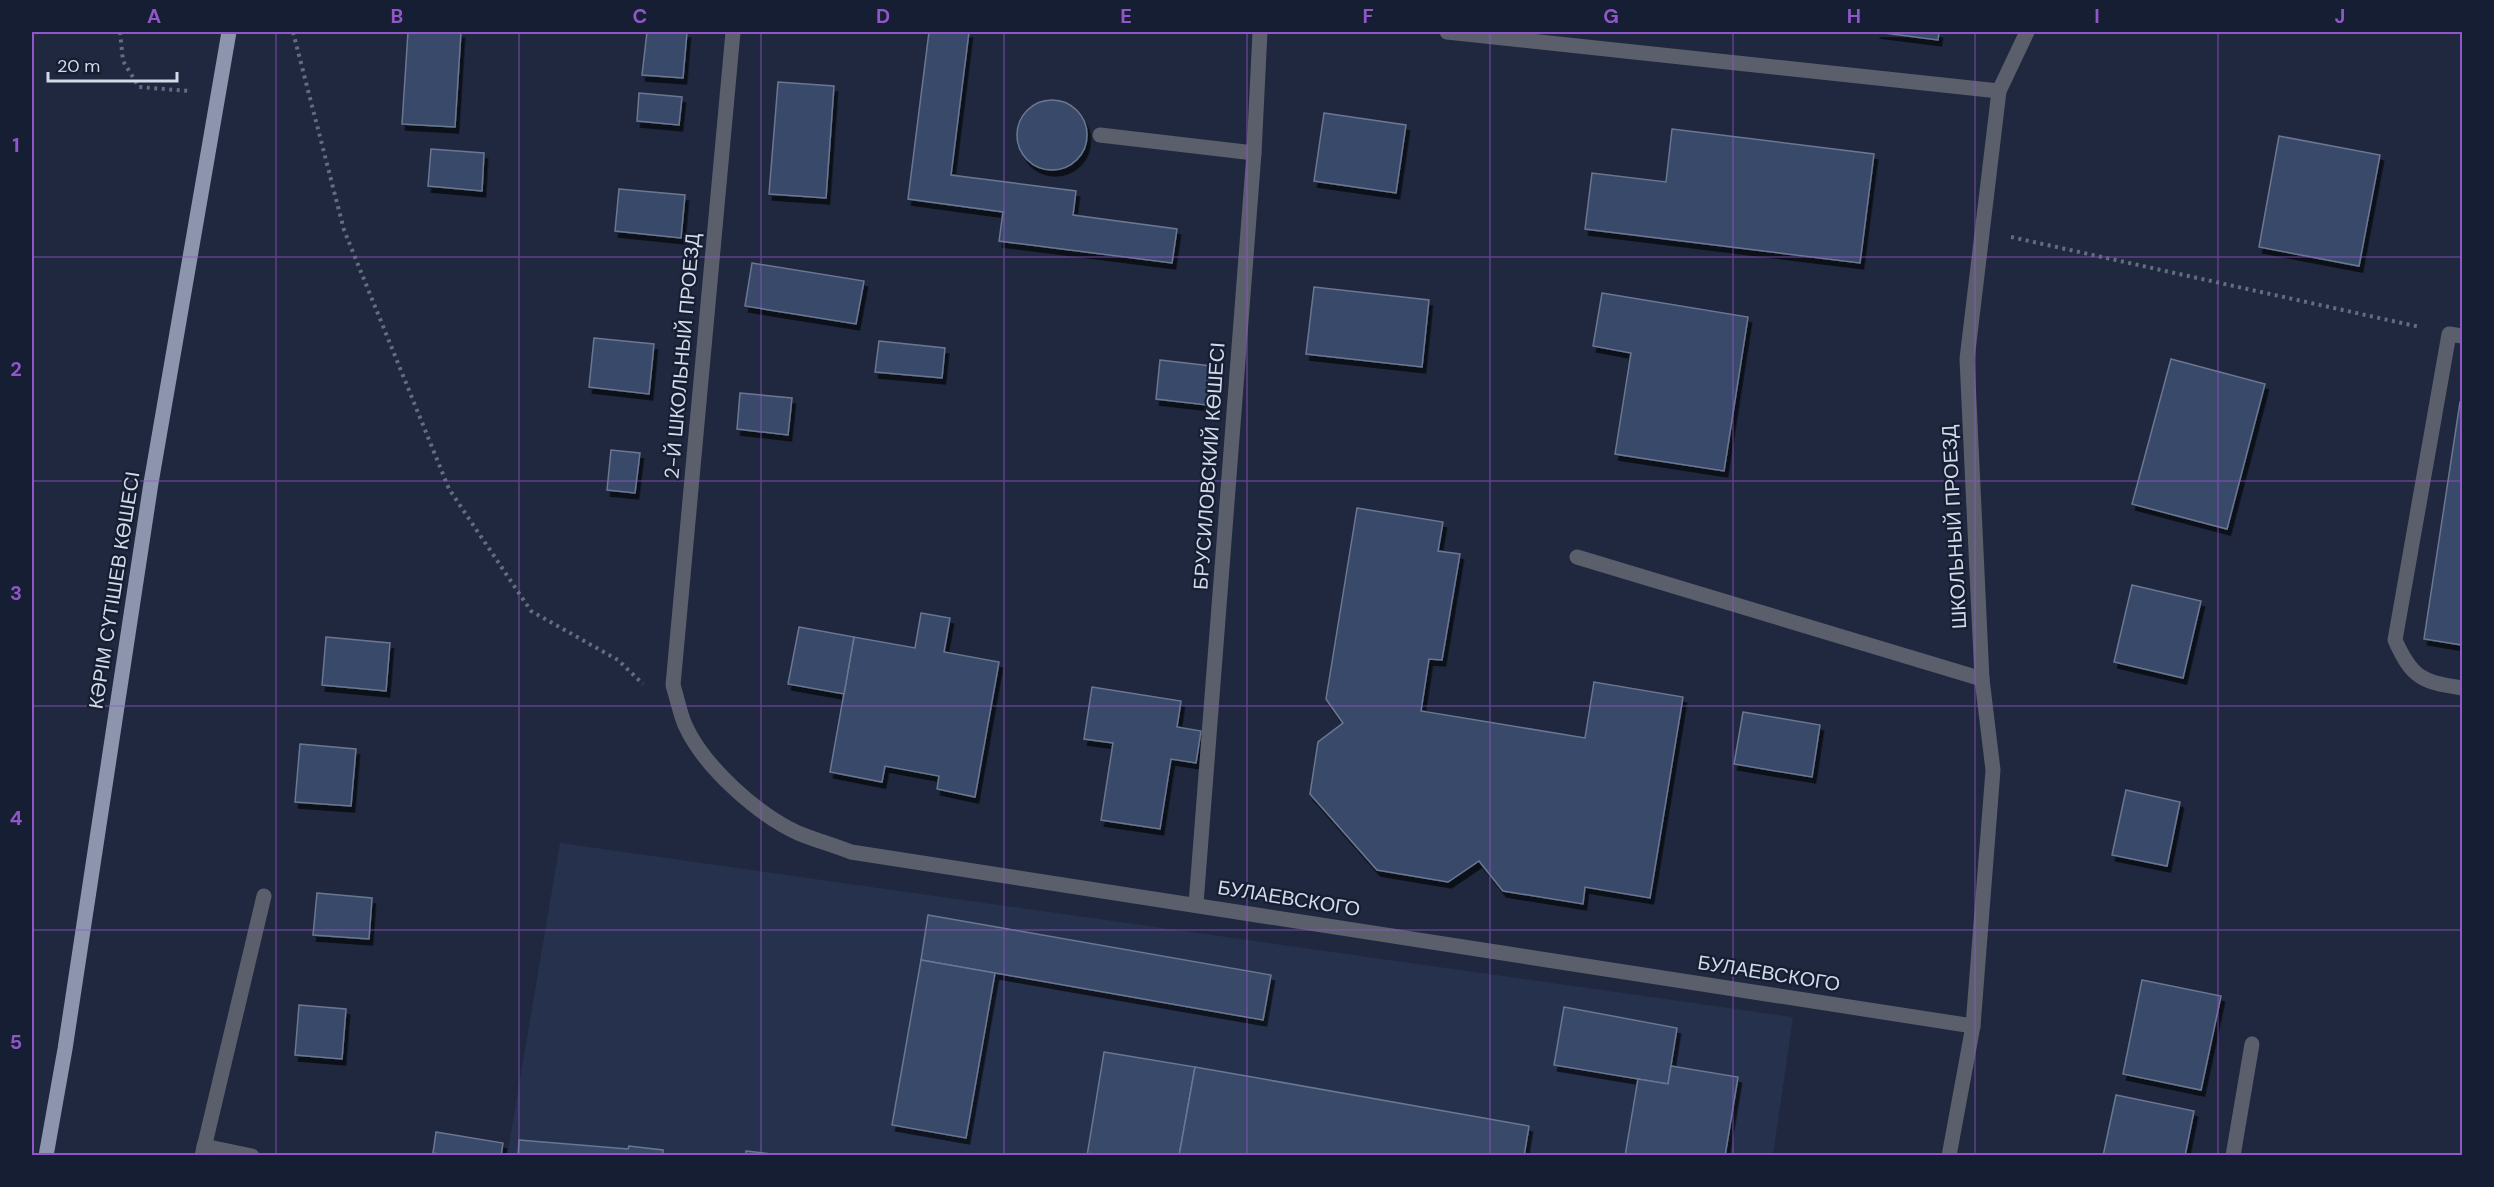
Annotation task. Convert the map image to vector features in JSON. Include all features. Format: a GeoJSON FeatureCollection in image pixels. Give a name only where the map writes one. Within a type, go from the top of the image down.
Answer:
{"type":"FeatureCollection","features":[{"type":"Feature","properties":{"kind":"main road","name":"КӘРІМ СҮТІШЕВ КӨШЕСІ"},"geometry":{"type":"LineString","coordinates":[[46,1155],[65,1050],[151,483],[230,32]]}},
{"type":"Feature","properties":{"kind":"street","name":"2-Й ШКОЛЬНЫЙ ПРОЕЗД"},"geometry":{"type":"LineString","coordinates":[[673,685],[733,32]]}},
{"type":"Feature","properties":{"kind":"street","name":"БРУСИЛОВСКИЙ КӨШЕСІ"},"geometry":{"type":"LineString","coordinates":[[1196,904],[1254,153],[1260,32]]}},
{"type":"Feature","properties":{"kind":"street"},"geometry":{"type":"LineString","coordinates":[[1447,32],[1999,91]]}},
{"type":"Feature","properties":{"kind":"street","name":"ШКОЛЬНЫЙ ПРОЕЗД"},"geometry":{"type":"LineString","coordinates":[[1973,1026],[1993,770],[1982,679],[1967,359],[1999,91],[2027,32]]}},
{"type":"Feature","properties":{"kind":"street"},"geometry":{"type":"LineString","coordinates":[[1100,135],[1254,153]]}},
{"type":"Feature","properties":{"kind":"street"},"geometry":{"type":"LineString","coordinates":[[2456,335],[2395,640],[2403,657],[2417,676],[2440,685],[2463,688]]}},
{"type":"Feature","properties":{"kind":"street"},"geometry":{"type":"LineString","coordinates":[[1577,557],[1982,679]]}},
{"type":"Feature","properties":{"kind":"street","name":"БУЛАЕВСКОГО"},"geometry":{"type":"LineString","coordinates":[[673,685],[685,724],[698,748],[714,767],[764,813],[797,832],[851,852],[1973,1026]]}},
{"type":"Feature","properties":{"kind":"street"},"geometry":{"type":"LineString","coordinates":[[252,1155],[203,1151],[264,896]]}},
{"type":"Feature","properties":{"kind":"street"},"geometry":{"type":"LineString","coordinates":[[1949,1155],[1973,1026]]}},
{"type":"Feature","properties":{"kind":"street"},"geometry":{"type":"LineString","coordinates":[[2233,1155],[2252,1044]]}},
{"type":"Feature","properties":{"kind":"path"},"geometry":{"type":"LineString","coordinates":[[120,32],[123,61],[139,87],[219,94]]}},
{"type":"Feature","properties":{"kind":"path"},"geometry":{"type":"LineString","coordinates":[[293,32],[344,230],[449,489],[531,611],[618,660],[685,724]]}},
{"type":"Feature","properties":{"kind":"path"},"geometry":{"type":"LineString","coordinates":[[1981,230],[2456,335]]}},
{"type":"Feature","properties":{"kind":"shaded area"},"geometry":{"type":"Polygon","coordinates":[[[560,843],[1793,1017],[1773,1155],[507,1156],[560,843]]]}},
{"type":"Feature","properties":{"kind":"building"},"geometry":{"type":"Polygon","coordinates":[[[408,32],[461,32],[455,127],[402,124],[408,32]]]}},
{"type":"Feature","properties":{"kind":"building"},"geometry":{"type":"Polygon","coordinates":[[[647,32],[687,32],[683,78],[642,75],[647,32]]]}},
{"type":"Feature","properties":{"kind":"building"},"geometry":{"type":"Polygon","coordinates":[[[929,32],[969,32],[951,175],[1076,191],[1073,215],[1177,229],[1172,263],[999,241],[1003,212],[908,199],[929,32]]]}},
{"type":"Feature","properties":{"kind":"building"},"geometry":{"type":"Polygon","coordinates":[[[1876,32],[1939,32],[1938,40],[1876,32]]]}},
{"type":"Feature","properties":{"kind":"building"},"geometry":{"type":"Polygon","coordinates":[[[778,82],[834,86],[826,198],[769,194],[778,82]]]}},
{"type":"Feature","properties":{"kind":"building"},"geometry":{"type":"Polygon","coordinates":[[[639,93],[682,97],[679,125],[637,121],[639,93]]]}},
{"type":"Feature","properties":{"kind":"building"},"geometry":{"type":"Polygon","coordinates":[[[1052,100],[1065,103],[1077,110],[1084,122],[1087,135],[1084,148],[1077,160],[1065,167],[1052,170],[1039,167],[1027,160],[1020,148],[1017,135],[1020,122],[1027,110],[1039,103],[1052,100]]]}},
{"type":"Feature","properties":{"kind":"building"},"geometry":{"type":"Polygon","coordinates":[[[1324,113],[1406,125],[1396,193],[1314,181],[1324,113]]]}},
{"type":"Feature","properties":{"kind":"building"},"geometry":{"type":"Polygon","coordinates":[[[1672,129],[1874,154],[1860,263],[1585,229],[1592,173],[1666,182],[1672,129]]]}},
{"type":"Feature","properties":{"kind":"building"},"geometry":{"type":"Polygon","coordinates":[[[2279,136],[2380,155],[2359,266],[2259,247],[2279,136]]]}},
{"type":"Feature","properties":{"kind":"building"},"geometry":{"type":"Polygon","coordinates":[[[431,149],[484,153],[482,191],[428,186],[431,149]]]}},
{"type":"Feature","properties":{"kind":"building"},"geometry":{"type":"Polygon","coordinates":[[[619,189],[685,195],[681,238],[615,231],[619,189]]]}},
{"type":"Feature","properties":{"kind":"building"},"geometry":{"type":"Polygon","coordinates":[[[752,263],[864,281],[856,324],[745,306],[752,263]]]}},
{"type":"Feature","properties":{"kind":"building"},"geometry":{"type":"Polygon","coordinates":[[[1314,287],[1429,300],[1422,367],[1306,354],[1314,287]]]}},
{"type":"Feature","properties":{"kind":"building"},"geometry":{"type":"Polygon","coordinates":[[[1602,293],[1748,317],[1724,471],[1615,454],[1631,353],[1593,346],[1602,293]]]}},
{"type":"Feature","properties":{"kind":"building"},"geometry":{"type":"Polygon","coordinates":[[[594,338],[654,344],[649,394],[589,387],[594,338]]]}},
{"type":"Feature","properties":{"kind":"building"},"geometry":{"type":"Polygon","coordinates":[[[879,341],[945,348],[942,378],[875,372],[879,341]]]}},
{"type":"Feature","properties":{"kind":"building"},"geometry":{"type":"Polygon","coordinates":[[[2171,359],[2265,384],[2227,529],[2132,504],[2171,359]]]}},
{"type":"Feature","properties":{"kind":"building"},"geometry":{"type":"Polygon","coordinates":[[[1160,360],[1211,366],[1207,405],[1156,399],[1160,360]]]}},
{"type":"Feature","properties":{"kind":"building"},"geometry":{"type":"Polygon","coordinates":[[[740,393],[792,398],[788,435],[737,429],[740,393]]]}},
{"type":"Feature","properties":{"kind":"building"},"geometry":{"type":"Polygon","coordinates":[[[2460,402],[2462,402],[2462,645],[2424,639],[2460,402]]]}},
{"type":"Feature","properties":{"kind":"building"},"geometry":{"type":"Polygon","coordinates":[[[611,450],[640,453],[635,493],[607,490],[611,450]]]}},
{"type":"Feature","properties":{"kind":"building"},"geometry":{"type":"Polygon","coordinates":[[[1357,508],[1443,522],[1438,551],[1460,554],[1442,660],[1429,659],[1421,711],[1585,738],[1594,682],[1683,697],[1650,898],[1585,887],[1583,904],[1503,891],[1479,861],[1448,882],[1377,870],[1310,794],[1318,742],[1343,723],[1326,699],[1357,508]]]}},
{"type":"Feature","properties":{"kind":"building"},"geometry":{"type":"Polygon","coordinates":[[[2132,585],[2201,601],[2183,678],[2114,662],[2132,585]]]}},
{"type":"Feature","properties":{"kind":"building"},"geometry":{"type":"Polygon","coordinates":[[[921,613],[950,618],[944,652],[999,662],[975,797],[937,789],[939,776],[885,766],[882,782],[830,772],[854,637],[915,648],[921,613]]]}},
{"type":"Feature","properties":{"kind":"building"},"geometry":{"type":"Polygon","coordinates":[[[799,627],[854,637],[844,694],[788,684],[799,627]]]}},
{"type":"Feature","properties":{"kind":"building"},"geometry":{"type":"Polygon","coordinates":[[[326,637],[390,643],[386,691],[322,685],[326,637]]]}},
{"type":"Feature","properties":{"kind":"building"},"geometry":{"type":"Polygon","coordinates":[[[1092,687],[1181,701],[1177,727],[1201,731],[1196,763],[1171,759],[1160,829],[1101,820],[1113,743],[1084,739],[1092,687]]]}},
{"type":"Feature","properties":{"kind":"building"},"geometry":{"type":"Polygon","coordinates":[[[1743,712],[1820,725],[1812,777],[1734,764],[1743,712]]]}},
{"type":"Feature","properties":{"kind":"building"},"geometry":{"type":"Polygon","coordinates":[[[300,744],[356,749],[351,806],[295,802],[300,744]]]}},
{"type":"Feature","properties":{"kind":"building"},"geometry":{"type":"Polygon","coordinates":[[[2126,790],[2180,802],[2167,866],[2112,855],[2126,790]]]}},
{"type":"Feature","properties":{"kind":"building"},"geometry":{"type":"Polygon","coordinates":[[[317,893],[372,898],[369,939],[313,935],[317,893]]]}},
{"type":"Feature","properties":{"kind":"building"},"geometry":{"type":"Polygon","coordinates":[[[928,915],[1271,975],[1263,1020],[921,960],[928,915]]]}},
{"type":"Feature","properties":{"kind":"building"},"geometry":{"type":"Polygon","coordinates":[[[921,960],[995,973],[966,1138],[892,1125],[921,960]]]}},
{"type":"Feature","properties":{"kind":"building"},"geometry":{"type":"Polygon","coordinates":[[[2142,980],[2221,996],[2201,1090],[2123,1074],[2142,980]]]}},
{"type":"Feature","properties":{"kind":"building"},"geometry":{"type":"Polygon","coordinates":[[[299,1005],[346,1009],[342,1059],[295,1055],[299,1005]]]}},
{"type":"Feature","properties":{"kind":"building"},"geometry":{"type":"Polygon","coordinates":[[[1564,1007],[1677,1028],[1668,1084],[1554,1065],[1564,1007]]]}},
{"type":"Feature","properties":{"kind":"building"},"geometry":{"type":"Polygon","coordinates":[[[1104,1052],[1195,1067],[1179,1156],[1087,1156],[1104,1052]]]}},
{"type":"Feature","properties":{"kind":"building"},"geometry":{"type":"Polygon","coordinates":[[[1671,1066],[1738,1077],[1725,1156],[1625,1156],[1638,1079],[1668,1084],[1671,1066]]]}},
{"type":"Feature","properties":{"kind":"building"},"geometry":{"type":"Polygon","coordinates":[[[1195,1067],[1529,1126],[1524,1156],[1179,1156],[1195,1067]]]}},
{"type":"Feature","properties":{"kind":"building"},"geometry":{"type":"Polygon","coordinates":[[[2116,1095],[2194,1111],[2185,1156],[2103,1156],[2116,1095]]]}},
{"type":"Feature","properties":{"kind":"building"},"geometry":{"type":"Polygon","coordinates":[[[436,1132],[503,1143],[501,1156],[450,1156],[433,1153],[436,1132]]]}},
{"type":"Feature","properties":{"kind":"building"},"geometry":{"type":"Polygon","coordinates":[[[519,1140],[628,1149],[629,1146],[663,1150],[663,1156],[518,1156],[519,1140]]]}},
{"type":"Feature","properties":{"kind":"building"},"geometry":{"type":"Polygon","coordinates":[[[746,1151],[789,1156],[746,1156],[746,1151]]]}}]}
